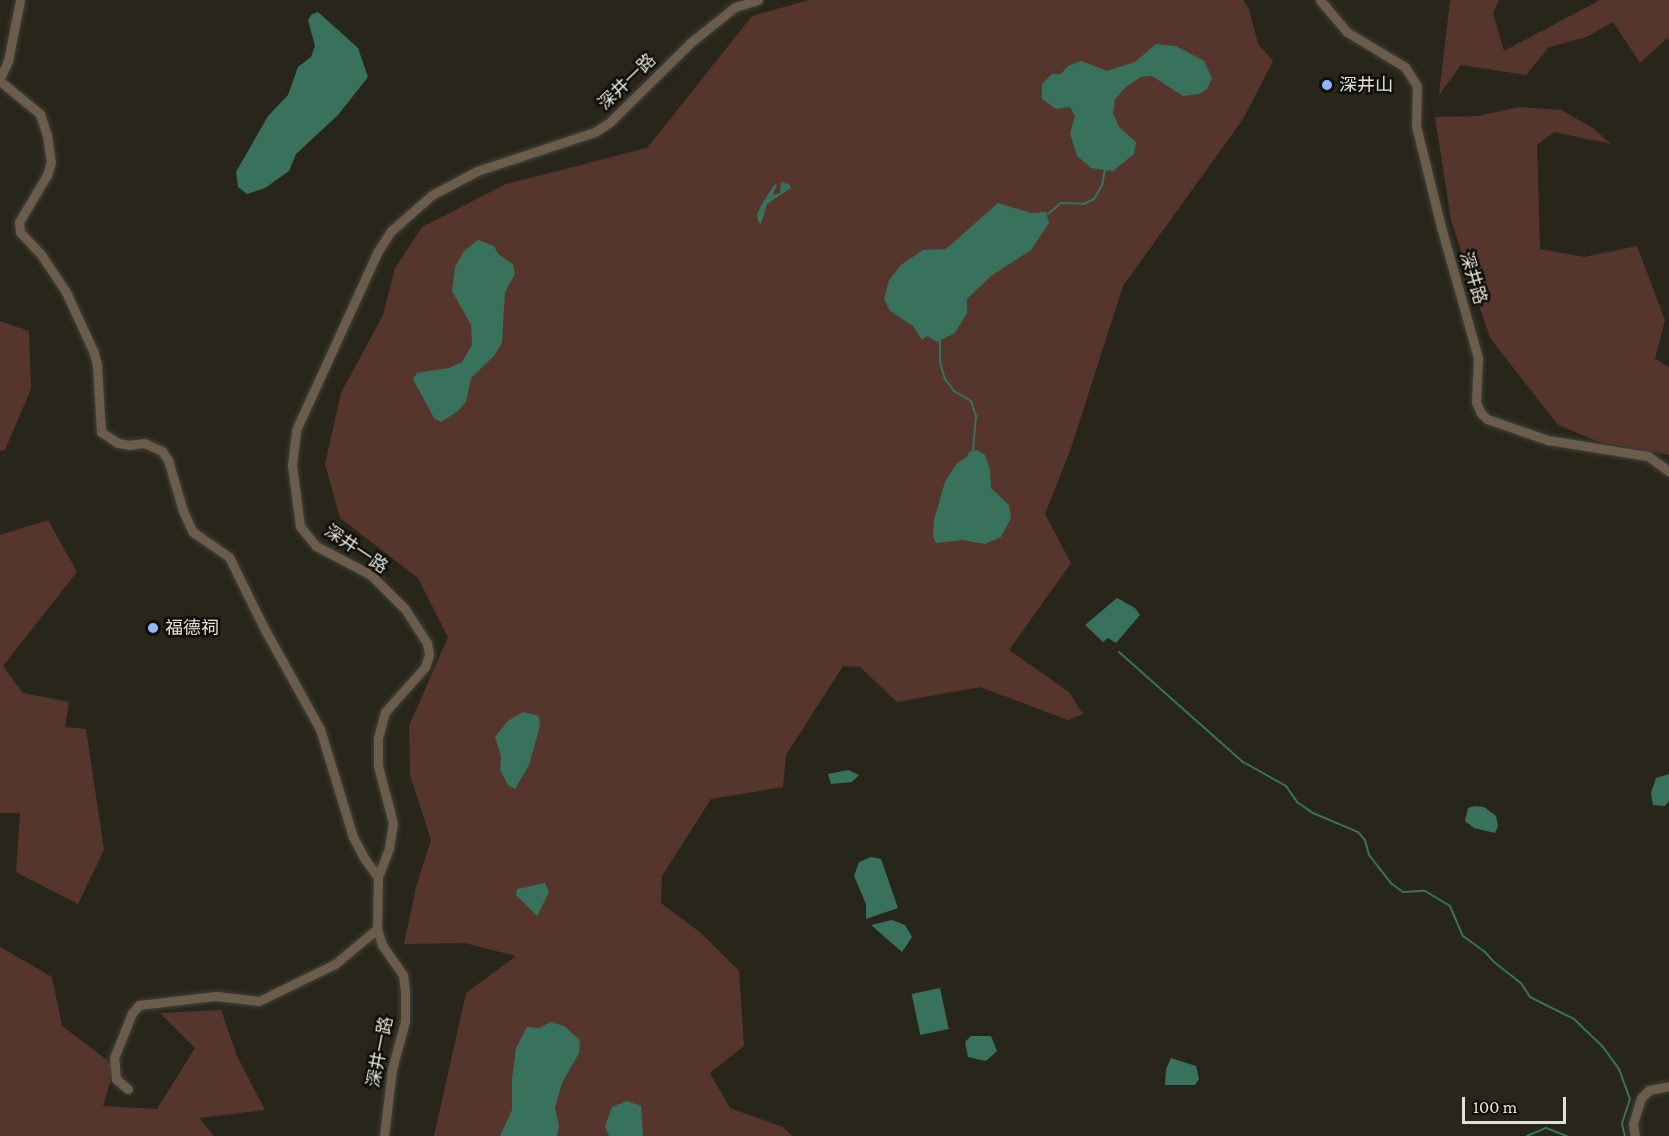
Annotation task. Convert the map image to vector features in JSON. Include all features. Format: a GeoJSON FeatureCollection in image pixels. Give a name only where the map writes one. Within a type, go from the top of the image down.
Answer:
{"type":"FeatureCollection","features":[{"type":"Feature","properties":{"kind":"street"},"geometry":{"type":"LineString","coordinates":[[20,0],[8,62],[0,79],[40,114],[47,135],[51,162],[47,175],[19,222],[20,232],[42,256],[66,292],[97,364],[101,432],[118,443],[129,445],[144,443],[162,451],[168,460],[183,511],[193,532],[230,557],[264,628],[320,729],[353,837],[364,858],[378,877]]}},
{"type":"Feature","properties":{"kind":"street","name":"深井一路"},"geometry":{"type":"LineString","coordinates":[[384,1136],[392,1069],[405,1021],[405,991],[403,975],[382,945],[377,928],[375,904],[378,877],[388,848],[393,823],[378,766],[378,738],[385,712],[425,666],[429,655],[427,643],[405,609],[371,575],[316,546],[300,526],[292,465],[296,430],[378,251],[391,231],[432,195],[477,171],[595,132],[610,122],[690,43],[735,7],[758,0]]}},
{"type":"Feature","properties":{"kind":"street","name":"深井路"},"geometry":{"type":"LineString","coordinates":[[1320,0],[1347,32],[1406,67],[1417,86],[1416,126],[1441,227],[1478,358],[1476,402],[1481,413],[1486,419],[1548,440],[1648,456],[1669,471]]}},
{"type":"Feature","properties":{"kind":"street"},"geometry":{"type":"LineString","coordinates":[[128,1089],[116,1078],[114,1058],[132,1013],[139,1005],[216,996],[259,1001],[335,964],[377,928]]}},
{"type":"Feature","properties":{"kind":"street"},"geometry":{"type":"LineString","coordinates":[[1635,1136],[1633,1124],[1641,1098],[1649,1090],[1669,1086]]}},
{"type":"Feature","properties":{"kind":"shaded area"},"geometry":{"type":"Polygon","coordinates":[[[809,0],[1243,0],[1249,9],[1258,44],[1273,61],[1243,119],[1123,286],[1071,448],[1045,514],[1071,563],[1009,650],[1069,692],[1083,714],[1068,720],[980,687],[897,702],[860,667],[843,666],[786,755],[783,787],[711,799],[662,876],[661,903],[701,933],[739,971],[744,1046],[710,1073],[730,1108],[783,1127],[792,1136],[434,1136],[466,993],[516,956],[465,943],[404,944],[416,887],[431,840],[410,775],[409,726],[448,637],[418,578],[340,518],[325,464],[341,393],[383,315],[395,268],[422,227],[506,184],[647,148],[752,16],[809,0]]]}},
{"type":"Feature","properties":{"kind":"shaded area"},"geometry":{"type":"Polygon","coordinates":[[[1450,0],[1499,0],[1493,13],[1504,51],[1600,0],[1669,0],[1669,40],[1667,38],[1640,63],[1613,22],[1587,37],[1549,47],[1526,75],[1461,65],[1439,95],[1450,0]]]}},
{"type":"Feature","properties":{"kind":"shaded area"},"geometry":{"type":"Polygon","coordinates":[[[318,12],[358,48],[368,77],[338,115],[296,154],[289,171],[265,188],[247,194],[238,187],[236,172],[268,116],[288,95],[298,67],[311,57],[315,46],[308,20],[312,14],[318,12]]]}},
{"type":"Feature","properties":{"kind":"shaded area"},"geometry":{"type":"Polygon","coordinates":[[[1156,44],[1176,46],[1204,61],[1212,78],[1207,89],[1199,94],[1183,96],[1152,76],[1141,77],[1126,87],[1115,99],[1113,113],[1119,127],[1136,142],[1134,154],[1113,171],[1091,168],[1077,156],[1070,133],[1075,116],[1070,107],[1056,109],[1042,99],[1042,84],[1052,74],[1061,74],[1068,66],[1081,61],[1107,71],[1135,62],[1156,44]]]}},
{"type":"Feature","properties":{"kind":"shaded area"},"geometry":{"type":"Polygon","coordinates":[[[1519,107],[1561,110],[1593,128],[1611,144],[1554,132],[1537,145],[1540,249],[1584,257],[1637,246],[1665,320],[1655,359],[1669,367],[1669,455],[1599,442],[1558,425],[1490,338],[1451,220],[1435,117],[1478,116],[1519,107]]]}},
{"type":"Feature","properties":{"kind":"shaded area"},"geometry":{"type":"Polygon","coordinates":[[[781,182],[789,184],[791,188],[767,204],[761,224],[758,222],[757,214],[774,185],[777,184],[773,195],[780,193],[781,182]]]}},
{"type":"Feature","properties":{"kind":"shaded area"},"geometry":{"type":"Polygon","coordinates":[[[998,203],[1032,213],[1046,212],[1049,223],[1031,250],[991,276],[967,299],[967,313],[955,333],[937,342],[927,336],[922,340],[913,326],[890,311],[884,299],[889,280],[901,265],[923,250],[946,249],[998,203]]]}},
{"type":"Feature","properties":{"kind":"shaded area"},"geometry":{"type":"Polygon","coordinates":[[[478,240],[494,246],[498,254],[513,264],[515,274],[505,292],[502,343],[494,356],[471,378],[466,402],[458,411],[441,422],[434,418],[413,379],[417,373],[449,368],[462,362],[472,345],[471,325],[452,291],[455,267],[464,251],[478,240]]]}},
{"type":"Feature","properties":{"kind":"shaded area"},"geometry":{"type":"Polygon","coordinates":[[[0,321],[29,331],[31,389],[5,450],[0,451],[0,321]]]}},
{"type":"Feature","properties":{"kind":"shaded area"},"geometry":{"type":"Polygon","coordinates":[[[977,450],[985,455],[990,470],[991,488],[1009,505],[1011,518],[1001,537],[985,544],[962,540],[936,543],[933,537],[934,520],[945,482],[957,463],[967,457],[969,452],[977,450]]]}},
{"type":"Feature","properties":{"kind":"shaded area"},"geometry":{"type":"Polygon","coordinates":[[[48,520],[77,572],[3,666],[23,693],[69,702],[65,727],[86,729],[104,850],[78,904],[16,872],[20,813],[0,813],[0,535],[48,520]]]}},
{"type":"Feature","properties":{"kind":"shaded area"},"geometry":{"type":"Polygon","coordinates":[[[1117,598],[1135,608],[1140,615],[1116,643],[1108,638],[1103,642],[1085,625],[1117,598]]]}},
{"type":"Feature","properties":{"kind":"shaded area"},"geometry":{"type":"Polygon","coordinates":[[[523,712],[539,716],[540,726],[529,765],[515,789],[508,785],[500,770],[501,756],[495,737],[508,721],[523,712]]]}},
{"type":"Feature","properties":{"kind":"shaded area"},"geometry":{"type":"Polygon","coordinates":[[[848,770],[859,775],[852,782],[831,784],[828,774],[848,770]]]}},
{"type":"Feature","properties":{"kind":"shaded area"},"geometry":{"type":"Polygon","coordinates":[[[1669,774],[1669,801],[1665,806],[1653,805],[1651,793],[1656,778],[1669,774]]]}},
{"type":"Feature","properties":{"kind":"shaded area"},"geometry":{"type":"Polygon","coordinates":[[[1484,807],[1496,816],[1498,826],[1495,833],[1474,828],[1465,821],[1468,808],[1484,807]]]}},
{"type":"Feature","properties":{"kind":"shaded area"},"geometry":{"type":"Polygon","coordinates":[[[871,857],[881,859],[898,908],[866,919],[866,904],[854,876],[859,862],[871,857]]]}},
{"type":"Feature","properties":{"kind":"shaded area"},"geometry":{"type":"Polygon","coordinates":[[[545,883],[549,892],[537,916],[516,895],[517,889],[545,883]]]}},
{"type":"Feature","properties":{"kind":"shaded area"},"geometry":{"type":"Polygon","coordinates":[[[892,920],[905,925],[912,937],[902,952],[871,925],[892,920]]]}},
{"type":"Feature","properties":{"kind":"shaded area"},"geometry":{"type":"Polygon","coordinates":[[[0,947],[52,977],[62,1026],[115,1066],[103,1106],[157,1109],[195,1048],[160,1013],[221,1010],[237,1056],[265,1110],[199,1118],[214,1136],[0,1136],[0,947]]]}},
{"type":"Feature","properties":{"kind":"shaded area"},"geometry":{"type":"Polygon","coordinates":[[[940,988],[949,1029],[920,1035],[912,994],[940,988]]]}},
{"type":"Feature","properties":{"kind":"shaded area"},"geometry":{"type":"Polygon","coordinates":[[[551,1022],[564,1026],[580,1040],[579,1053],[562,1083],[555,1108],[559,1126],[557,1136],[500,1136],[512,1110],[512,1079],[516,1048],[527,1027],[539,1028],[551,1022]]]}},
{"type":"Feature","properties":{"kind":"shaded area"},"geometry":{"type":"Polygon","coordinates":[[[971,1036],[991,1036],[997,1051],[986,1061],[968,1057],[965,1042],[971,1036]]]}},
{"type":"Feature","properties":{"kind":"shaded area"},"geometry":{"type":"Polygon","coordinates":[[[1171,1058],[1196,1066],[1199,1079],[1195,1085],[1165,1085],[1166,1069],[1171,1058]]]}},
{"type":"Feature","properties":{"kind":"shaded area"},"geometry":{"type":"Polygon","coordinates":[[[627,1101],[641,1106],[643,1136],[609,1136],[605,1126],[612,1107],[627,1101]]]}},
{"type":"Feature","properties":{"kind":"waterway"},"geometry":{"type":"LineString","coordinates":[[1048,214],[1061,203],[1084,204],[1094,199],[1102,185],[1105,170]]}},
{"type":"Feature","properties":{"kind":"waterway"},"geometry":{"type":"LineString","coordinates":[[940,341],[940,362],[945,379],[954,391],[971,401],[976,416],[973,451]]}},
{"type":"Feature","properties":{"kind":"waterway"},"geometry":{"type":"LineString","coordinates":[[1119,652],[1243,762],[1286,786],[1297,802],[1313,813],[1358,832],[1365,840],[1369,855],[1392,884],[1403,892],[1425,891],[1450,906],[1463,936],[1521,983],[1530,997],[1574,1019],[1603,1047],[1619,1069],[1630,1099],[1622,1124],[1625,1136]]}},
{"type":"Feature","properties":{"kind":"waterway"},"geometry":{"type":"LineString","coordinates":[[1527,1136],[1546,1128],[1567,1136]]}},
{"type":"Feature","properties":{"kind":"place","name":"深井山"},"geometry":{"type":"Point","coordinates":[1327,85]}},
{"type":"Feature","properties":{"kind":"place","name":"福德祠"},"geometry":{"type":"Point","coordinates":[153,628]}}]}
